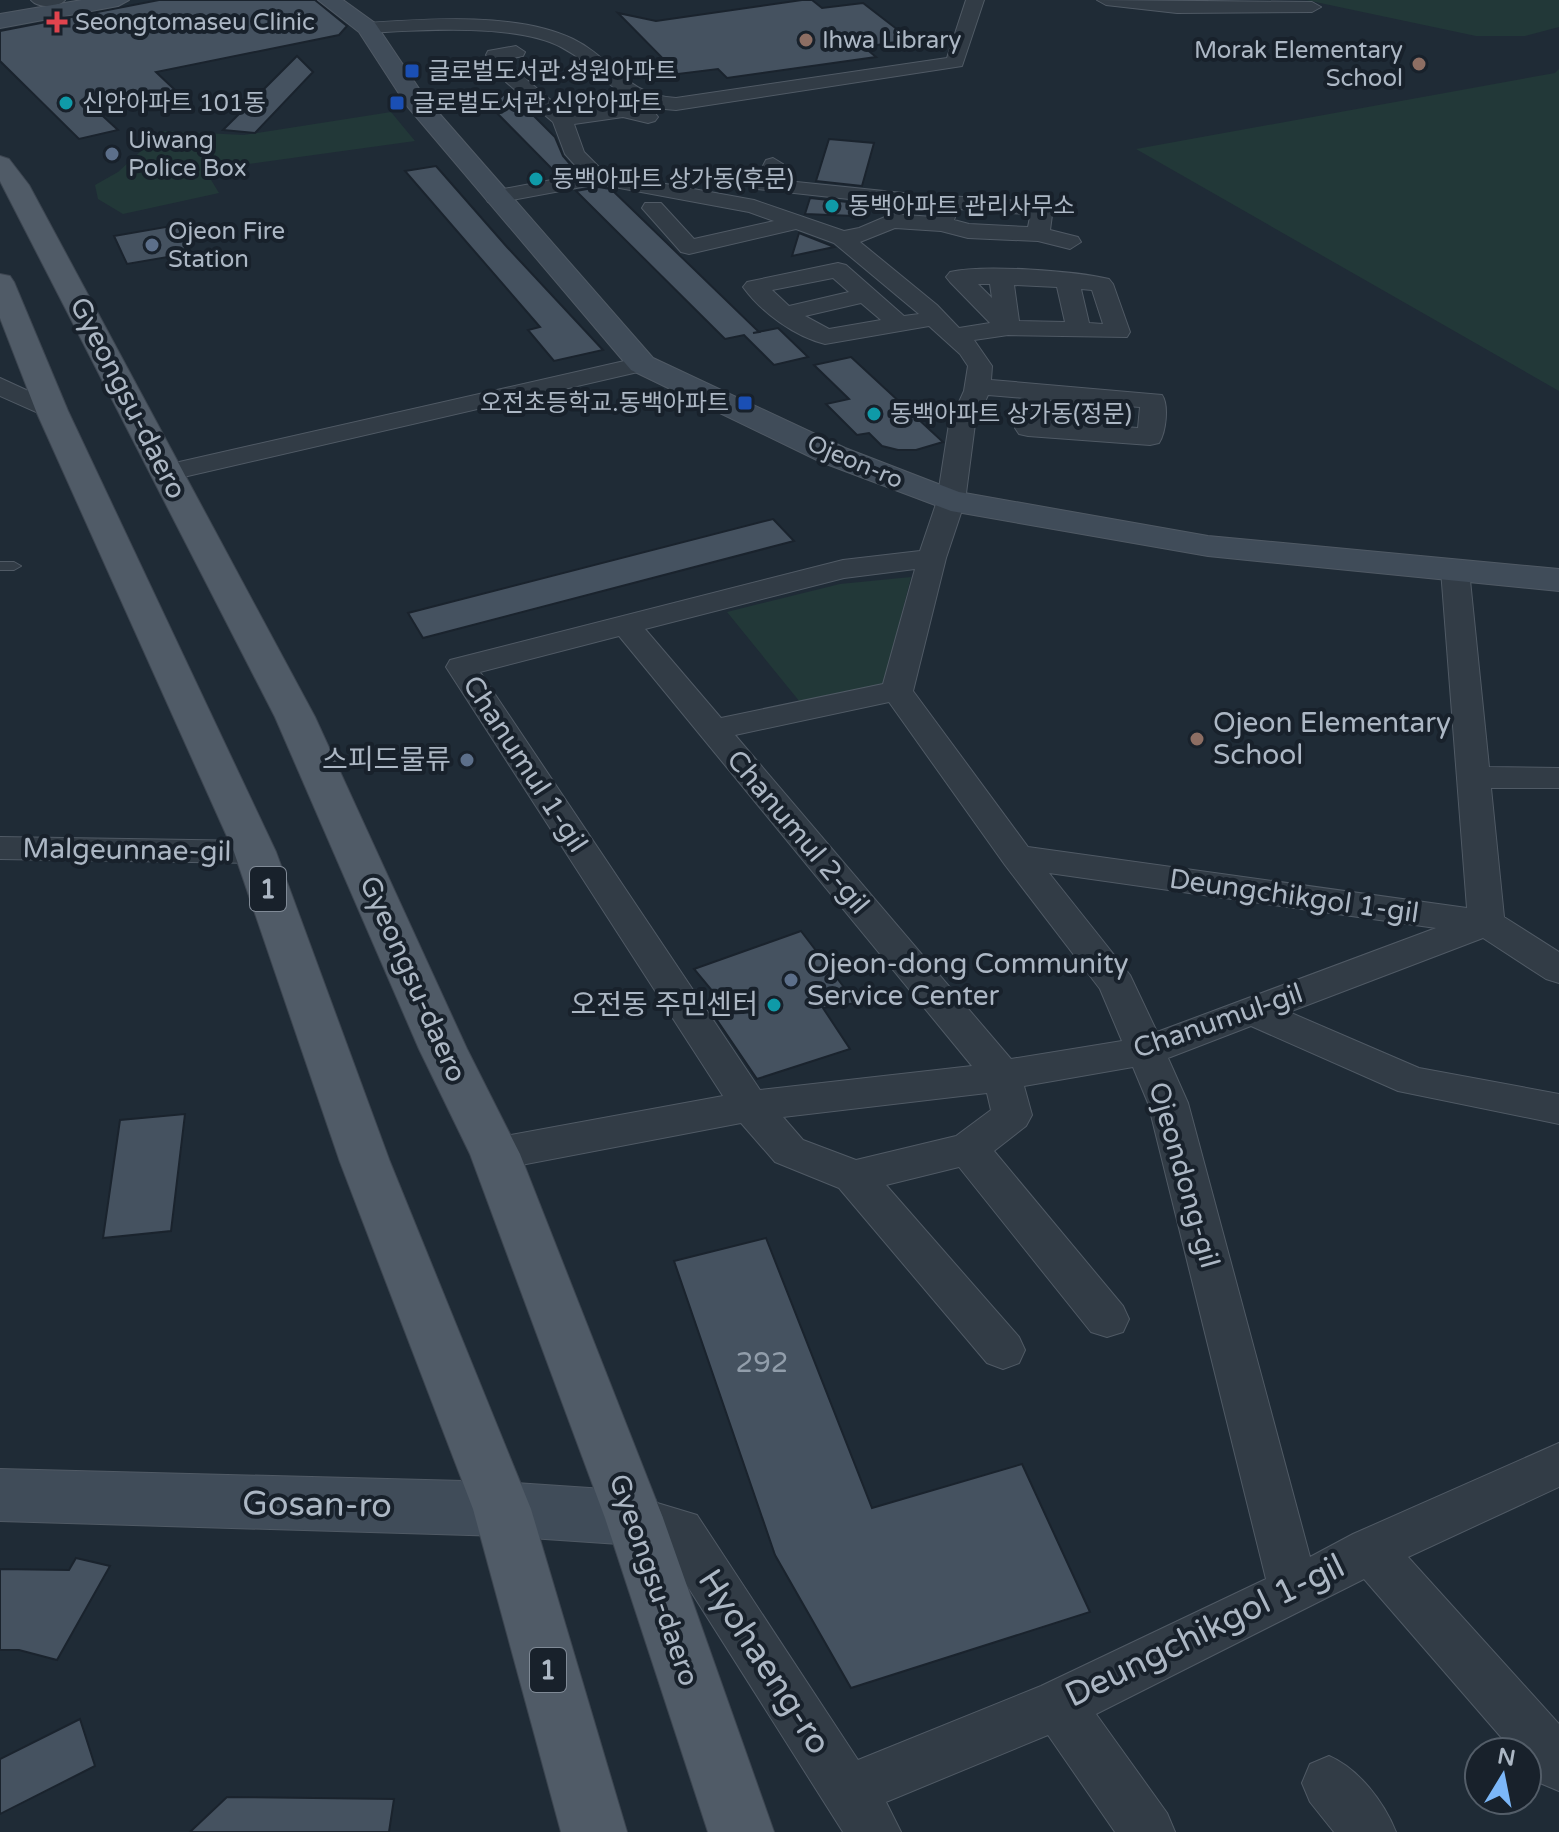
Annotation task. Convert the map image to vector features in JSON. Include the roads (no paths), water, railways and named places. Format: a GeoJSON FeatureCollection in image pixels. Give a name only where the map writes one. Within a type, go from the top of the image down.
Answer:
{"type":"FeatureCollection","features":[{"type":"Feature","properties":{"kind":"main road","name":"Gyeongsu-daero"},"geometry":{"type":"LineString","coordinates":[[0,164],[16,185],[53,253],[295,717],[443,1049],[495,1154],[634,1518],[741,1832]]}},
{"type":"Feature","properties":{"kind":"main road","name":"1"},"geometry":{"type":"LineString","coordinates":[[0,282],[52,411],[255,852],[365,1162],[502,1509],[594,1832]]}},
{"type":"Feature","properties":{"kind":"street"},"geometry":{"type":"LineString","coordinates":[[40,0],[56,0]]}},
{"type":"Feature","properties":{"kind":"street"},"geometry":{"type":"LineString","coordinates":[[0,21],[118,0]]}},
{"type":"Feature","properties":{"kind":"street","name":"Ojeon-ro"},"geometry":{"type":"LineString","coordinates":[[329,0],[367,28],[415,101],[642,364],[833,455],[951,501],[1208,546],[1559,580]]}},
{"type":"Feature","properties":{"kind":"street"},"geometry":{"type":"LineString","coordinates":[[367,28],[408,25],[457,27],[553,37],[582,52],[645,100],[676,104],[955,62],[975,0]]}},
{"type":"Feature","properties":{"kind":"street"},"geometry":{"type":"LineString","coordinates":[[1106,0],[1177,8],[1312,7]]}},
{"type":"Feature","properties":{"kind":"street"},"geometry":{"type":"LineString","coordinates":[[516,52],[495,55],[513,78],[562,120],[575,154],[598,178]]}},
{"type":"Feature","properties":{"kind":"street"},"geometry":{"type":"LineString","coordinates":[[562,120],[602,120],[623,111],[648,117]]}},
{"type":"Feature","properties":{"kind":"street"},"geometry":{"type":"LineString","coordinates":[[773,164],[764,185],[813,179],[870,183],[906,199],[892,221]]}},
{"type":"Feature","properties":{"kind":"street"},"geometry":{"type":"LineString","coordinates":[[496,197],[598,178],[754,206],[842,238],[970,350],[980,366],[978,387],[962,424],[951,501],[932,558],[897,691],[713,730]]}},
{"type":"Feature","properties":{"kind":"street"},"geometry":{"type":"LineString","coordinates":[[653,208],[689,247],[797,222]]}},
{"type":"Feature","properties":{"kind":"street"},"geometry":{"type":"LineString","coordinates":[[842,238],[865,234],[892,221],[942,224],[968,231],[1038,234],[1070,242]]}},
{"type":"Feature","properties":{"kind":"street"},"geometry":{"type":"LineString","coordinates":[[898,323],[838,270],[755,287],[784,314],[825,337],[935,318]]}},
{"type":"Feature","properties":{"kind":"street"},"geometry":{"type":"LineString","coordinates":[[954,336],[1008,328],[1118,332],[1101,284],[958,277],[1008,328]]}},
{"type":"Feature","properties":{"kind":"street"},"geometry":{"type":"LineString","coordinates":[[1001,277],[1008,328]]}},
{"type":"Feature","properties":{"kind":"street"},"geometry":{"type":"LineString","coordinates":[[1067,281],[1079,330]]}},
{"type":"Feature","properties":{"kind":"street"},"geometry":{"type":"LineString","coordinates":[[784,314],[864,295]]}},
{"type":"Feature","properties":{"kind":"street"},"geometry":{"type":"LineString","coordinates":[[166,473],[642,364]]}},
{"type":"Feature","properties":{"kind":"street"},"geometry":{"type":"LineString","coordinates":[[0,386],[52,411]]}},
{"type":"Feature","properties":{"kind":"street"},"geometry":{"type":"LineString","coordinates":[[978,387],[1039,391],[1093,395],[1153,400],[1150,437],[1028,428],[1039,391]]}},
{"type":"Feature","properties":{"kind":"street"},"geometry":{"type":"LineString","coordinates":[[1090,433],[1093,395]]}},
{"type":"Feature","properties":{"kind":"street","name":"Chanumul 1-gil"},"geometry":{"type":"LineString","coordinates":[[750,1106],[461,667],[843,569],[932,558]]}},
{"type":"Feature","properties":{"kind":"street"},"geometry":{"type":"LineString","coordinates":[[1455,570],[1486,923]]}},
{"type":"Feature","properties":{"kind":"street","name":"Chanumul 2-gil"},"geometry":{"type":"LineString","coordinates":[[626,625],[1002,1076]]}},
{"type":"Feature","properties":{"kind":"street","name":"Ojeondong-gil"},"geometry":{"type":"LineString","coordinates":[[897,691],[1017,857],[1117,984],[1168,1103],[1294,1591]]}},
{"type":"Feature","properties":{"kind":"street"},"geometry":{"type":"LineString","coordinates":[[1471,777],[1559,778]]}},
{"type":"Feature","properties":{"kind":"street","name":"Malgeunnae-gil"},"geometry":{"type":"LineString","coordinates":[[0,848],[255,852]]}},
{"type":"Feature","properties":{"kind":"street","name":"Deungchikgol 1-gil"},"geometry":{"type":"LineString","coordinates":[[1017,857],[1486,923],[1559,970]]}},
{"type":"Feature","properties":{"kind":"street","name":"Chanumul-gil"},"geometry":{"type":"LineString","coordinates":[[495,1154],[750,1106],[1002,1076],[1146,1051],[1486,923]]}},
{"type":"Feature","properties":{"kind":"street"},"geometry":{"type":"LineString","coordinates":[[1252,1011],[1412,1081],[1559,1109]]}},
{"type":"Feature","properties":{"kind":"street"},"geometry":{"type":"LineString","coordinates":[[854,1177],[968,1149],[1012,1115],[1002,1076]]}},
{"type":"Feature","properties":{"kind":"street"},"geometry":{"type":"LineString","coordinates":[[750,1106],[789,1151],[854,1177],[1003,1350]]}},
{"type":"Feature","properties":{"kind":"street"},"geometry":{"type":"LineString","coordinates":[[968,1149],[1107,1319]]}},
{"type":"Feature","properties":{"kind":"street","name":"Deungchikgol 1-gil"},"geometry":{"type":"LineString","coordinates":[[861,1812],[1058,1705],[1294,1591],[1370,1550],[1559,1464]]}},
{"type":"Feature","properties":{"kind":"street","name":"Gosan-ro"},"geometry":{"type":"LineString","coordinates":[[0,1495],[502,1509],[634,1518]]}},
{"type":"Feature","properties":{"kind":"street","name":"Hyohaeng-ro"},"geometry":{"type":"LineString","coordinates":[[634,1518],[680,1531],[861,1812]]}},
{"type":"Feature","properties":{"kind":"street"},"geometry":{"type":"LineString","coordinates":[[1370,1550],[1559,1764]]}},
{"type":"Feature","properties":{"kind":"street"},"geometry":{"type":"LineString","coordinates":[[1058,1705],[1148,1832]]}},
{"type":"Feature","properties":{"kind":"street"},"geometry":{"type":"LineString","coordinates":[[1329,1783],[1369,1832]]}},
{"type":"Feature","properties":{"kind":"place","name":"Seongtomaseu Clinic"},"geometry":{"type":"Point","coordinates":[57,22]}},
{"type":"Feature","properties":{"kind":"place","name":"Ihwa Library"},"geometry":{"type":"Point","coordinates":[806,40]}},
{"type":"Feature","properties":{"kind":"place","name":"Morak Elementary School"},"geometry":{"type":"Point","coordinates":[1419,64]}},
{"type":"Feature","properties":{"kind":"place","name":"글로벌도서관.성원아파트"},"geometry":{"type":"Point","coordinates":[412,71]}},
{"type":"Feature","properties":{"kind":"place","name":"신안아파트 101동"},"geometry":{"type":"Point","coordinates":[66,103]}},
{"type":"Feature","properties":{"kind":"place","name":"글로벌도서관.신안아파트"},"geometry":{"type":"Point","coordinates":[397,103]}},
{"type":"Feature","properties":{"kind":"place","name":"Uiwang Police Box"},"geometry":{"type":"Point","coordinates":[112,154]}},
{"type":"Feature","properties":{"kind":"place","name":"동백아파트 상가동(후문)"},"geometry":{"type":"Point","coordinates":[536,179]}},
{"type":"Feature","properties":{"kind":"place","name":"동백아파트 관리사무소"},"geometry":{"type":"Point","coordinates":[832,206]}},
{"type":"Feature","properties":{"kind":"place","name":"Ojeon Fire Station"},"geometry":{"type":"Point","coordinates":[152,245]}},
{"type":"Feature","properties":{"kind":"place","name":"오전초등학교.동백아파트"},"geometry":{"type":"Point","coordinates":[745,403]}},
{"type":"Feature","properties":{"kind":"place","name":"동백아파트 상가동(정문)"},"geometry":{"type":"Point","coordinates":[874,414]}},
{"type":"Feature","properties":{"kind":"place","name":"Ojeon Elementary School"},"geometry":{"type":"Point","coordinates":[1197,739]}},
{"type":"Feature","properties":{"kind":"place","name":"스피드물류"},"geometry":{"type":"Point","coordinates":[467,760]}},
{"type":"Feature","properties":{"kind":"place","name":"Ojeon-dong Community Service Center"},"geometry":{"type":"Point","coordinates":[791,980]}},
{"type":"Feature","properties":{"kind":"place","name":"오전동 주민센터"},"geometry":{"type":"Point","coordinates":[774,1005]}}]}
